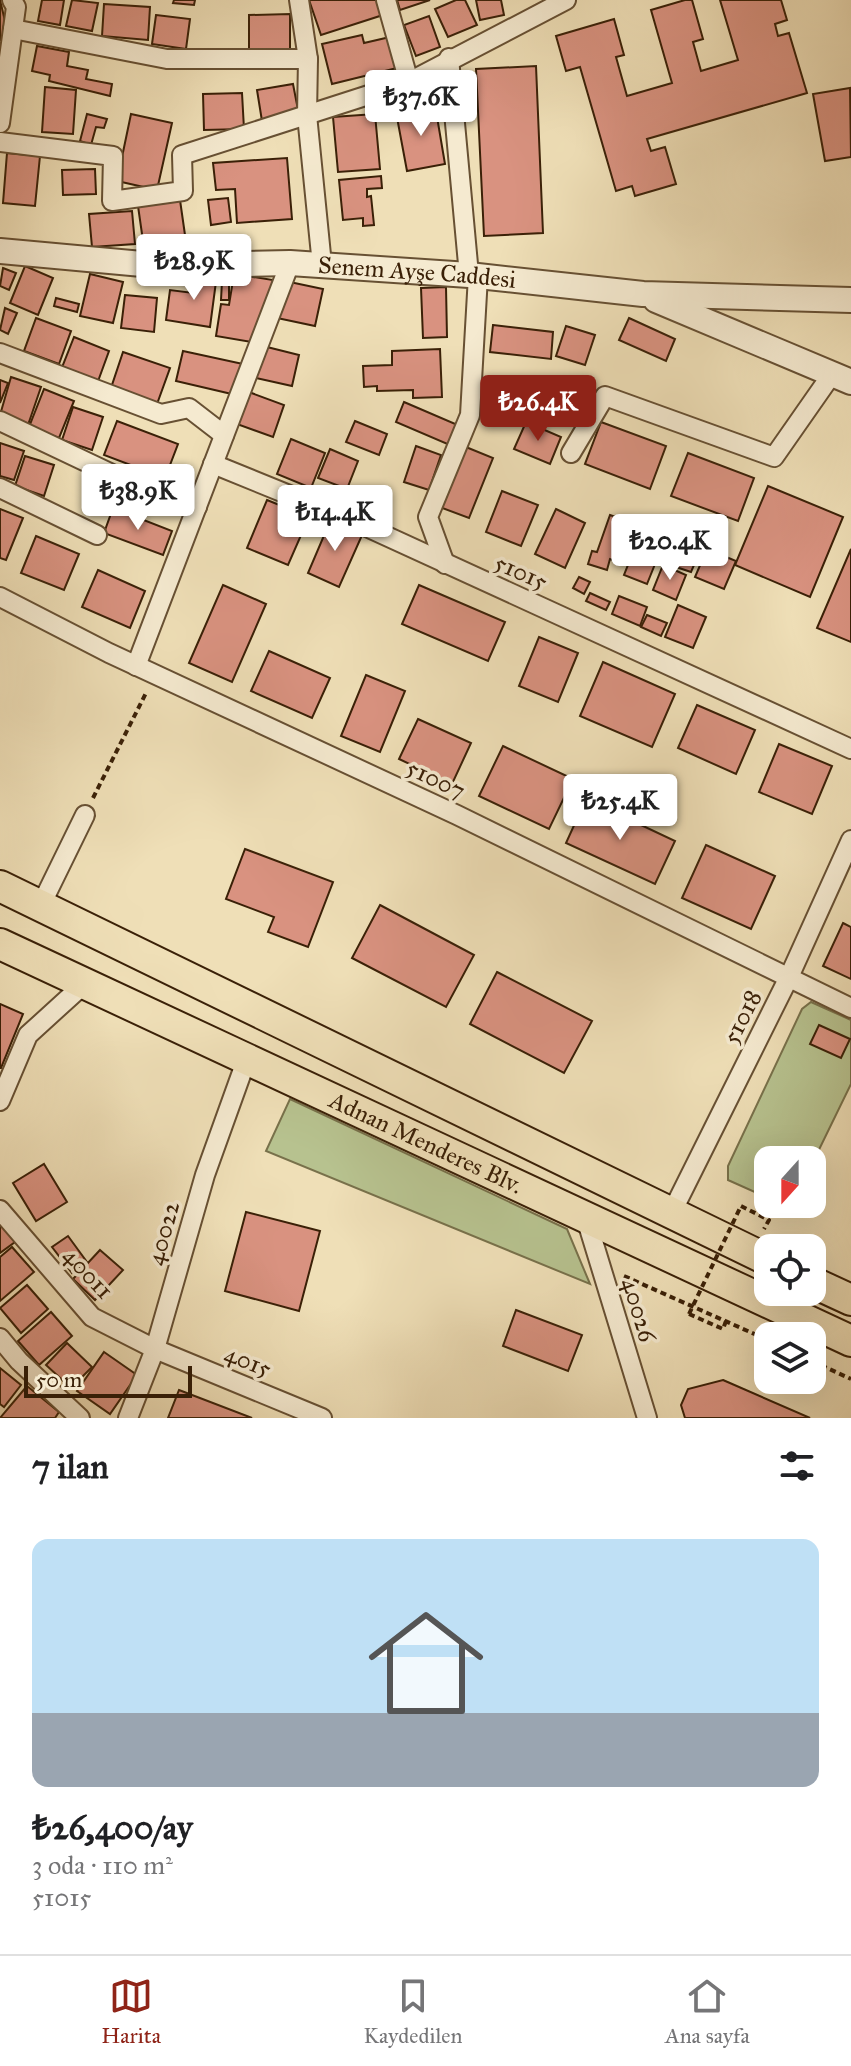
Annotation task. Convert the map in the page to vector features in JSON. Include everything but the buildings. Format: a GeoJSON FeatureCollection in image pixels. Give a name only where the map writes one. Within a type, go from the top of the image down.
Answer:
{"type":"FeatureCollection","features":[{"type":"Feature","properties":{"kind":"main road","name":"Adnan Menderes Blv."},"geometry":{"type":"LineString","coordinates":[[0,886],[671,1214],[754,1242]]}},
{"type":"Feature","properties":{"kind":"main road","name":"Adnan Menderes Blv."},"geometry":{"type":"LineString","coordinates":[[0,944],[851,1341]]}},
{"type":"Feature","properties":{"kind":"main road"},"geometry":{"type":"LineString","coordinates":[[826,1288],[851,1300]]}},
{"type":"Feature","properties":{"kind":"street"},"geometry":{"type":"LineString","coordinates":[[0,123],[16,7],[12,0]]}},
{"type":"Feature","properties":{"kind":"street"},"geometry":{"type":"LineString","coordinates":[[299,0],[308,59],[307,115],[322,265]]}},
{"type":"Feature","properties":{"kind":"street"},"geometry":{"type":"LineString","coordinates":[[386,0],[409,82]]}},
{"type":"Feature","properties":{"kind":"street"},"geometry":{"type":"LineString","coordinates":[[0,142],[113,156],[112,201],[183,191],[182,155],[409,82],[449,58],[566,0]]}},
{"type":"Feature","properties":{"kind":"street"},"geometry":{"type":"LineString","coordinates":[[13,29],[167,59],[308,59]]}},
{"type":"Feature","properties":{"kind":"street"},"geometry":{"type":"LineString","coordinates":[[445,564],[428,517],[470,415],[474,275],[449,58]]}},
{"type":"Feature","properties":{"kind":"street","name":"Senem Ayşe Caddesi"},"geometry":{"type":"LineString","coordinates":[[0,251],[164,266],[290,263],[474,275],[643,294]]}},
{"type":"Feature","properties":{"kind":"street"},"geometry":{"type":"LineString","coordinates":[[136,666],[290,263]]}},
{"type":"Feature","properties":{"kind":"street"},"geometry":{"type":"LineString","coordinates":[[643,294],[851,300]]}},
{"type":"Feature","properties":{"kind":"street"},"geometry":{"type":"LineString","coordinates":[[571,453],[605,396],[774,457],[842,378],[643,294]]}},
{"type":"Feature","properties":{"kind":"street"},"geometry":{"type":"LineString","coordinates":[[0,353],[161,414],[189,408],[224,435]]}},
{"type":"Feature","properties":{"kind":"street"},"geometry":{"type":"LineString","coordinates":[[0,421],[116,476],[197,507]]}},
{"type":"Feature","properties":{"kind":"street","name":"51015"},"geometry":{"type":"LineString","coordinates":[[213,464],[358,523],[851,749]]}},
{"type":"Feature","properties":{"kind":"street"},"geometry":{"type":"LineString","coordinates":[[0,488],[97,535]]}},
{"type":"Feature","properties":{"kind":"street","name":"51007"},"geometry":{"type":"LineString","coordinates":[[0,597],[136,666],[457,815],[851,1008]]}},
{"type":"Feature","properties":{"kind":"street"},"geometry":{"type":"LineString","coordinates":[[41,905],[85,815]]}},
{"type":"Feature","properties":{"kind":"street","name":"51018"},"geometry":{"type":"LineString","coordinates":[[671,1214],[789,977],[851,840]]}},
{"type":"Feature","properties":{"kind":"street"},"geometry":{"type":"LineString","coordinates":[[0,1101],[28,1035],[83,985]]}},
{"type":"Feature","properties":{"kind":"street","name":"40022"},"geometry":{"type":"LineString","coordinates":[[128,1418],[155,1349],[205,1175],[246,1061]]}},
{"type":"Feature","properties":{"kind":"street","name":"40011"},"geometry":{"type":"LineString","coordinates":[[0,1210],[92,1317],[155,1349]]}},
{"type":"Feature","properties":{"kind":"street","name":"40026"},"geometry":{"type":"LineString","coordinates":[[585,1215],[647,1418]]}},
{"type":"Feature","properties":{"kind":"street"},"geometry":{"type":"LineString","coordinates":[[0,1338],[19,1361],[80,1418]]}},
{"type":"Feature","properties":{"kind":"street","name":"4015"},"geometry":{"type":"LineString","coordinates":[[155,1349],[322,1418]]}},
{"type":"Feature","properties":{"kind":"path"},"geometry":{"type":"LineString","coordinates":[[85,815],[155,675]]}},
{"type":"Feature","properties":{"kind":"path"},"geometry":{"type":"LineString","coordinates":[[727,1321],[723,1329],[689,1314],[741,1206],[769,1220],[767,1234]]}},
{"type":"Feature","properties":{"kind":"path"},"geometry":{"type":"LineString","coordinates":[[600,1265],[754,1334]]}},
{"type":"Feature","properties":{"kind":"path"},"geometry":{"type":"LineString","coordinates":[[826,1367],[851,1379]]}},
{"type":"Feature","properties":{"kind":"green space"},"geometry":{"type":"Polygon","coordinates":[[[811,1002],[851,1020],[851,1084],[821,1146],[754,1146],[754,1192],[728,1180],[728,1166],[802,1009],[811,1002]]]}},
{"type":"Feature","properties":{"kind":"green space"},"geometry":{"type":"Polygon","coordinates":[[[290,1099],[567,1229],[590,1284],[266,1151],[290,1099]]]}}]}
